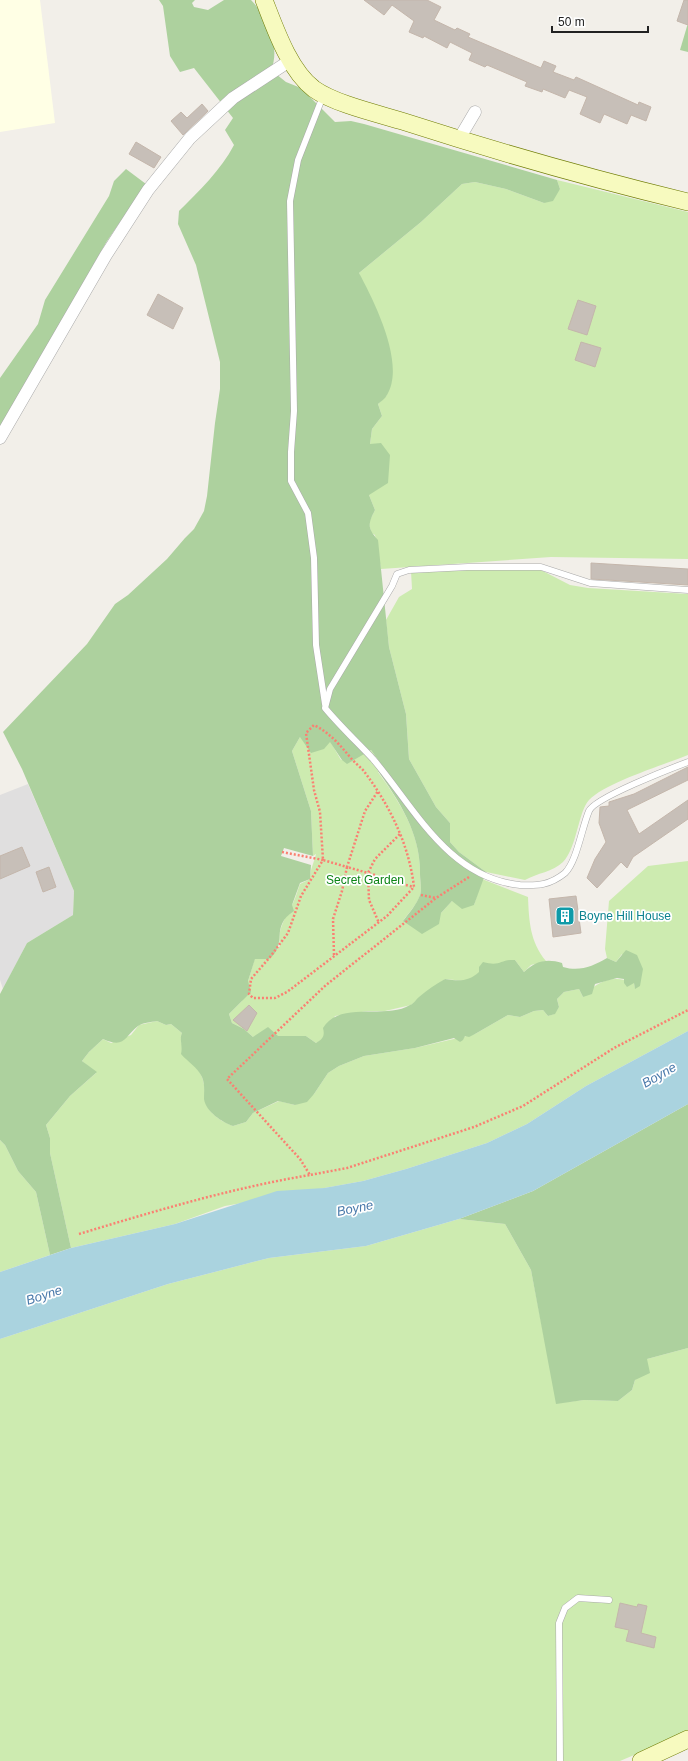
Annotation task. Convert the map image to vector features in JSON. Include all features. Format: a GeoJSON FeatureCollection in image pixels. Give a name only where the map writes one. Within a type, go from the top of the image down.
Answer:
{"type":"FeatureCollection","features":[{"type":"Feature","properties":{"kind":"street"},"geometry":{"type":"LineString","coordinates":[[264,0],[281,43],[302,78],[324,95],[459,139],[579,174],[688,202]]}},
{"type":"Feature","properties":{"kind":"street"},"geometry":{"type":"LineString","coordinates":[[0,438],[106,255],[148,190],[190,138],[233,98],[291,60]]}},
{"type":"Feature","properties":{"kind":"street"},"geometry":{"type":"LineString","coordinates":[[459,139],[474,112]]}},
{"type":"Feature","properties":{"kind":"street"},"geometry":{"type":"LineString","coordinates":[[641,1761],[688,1739]]}},
{"type":"Feature","properties":{"kind":"lane"},"geometry":{"type":"LineString","coordinates":[[324,95],[298,160],[290,201],[294,411],[291,452],[291,481],[308,513],[314,558],[316,646],[325,708],[340,726],[373,759],[434,838],[454,856],[478,871],[510,884],[531,886],[547,884],[566,872],[577,849],[589,809],[611,794],[688,762]]}},
{"type":"Feature","properties":{"kind":"lane"},"geometry":{"type":"LineString","coordinates":[[325,708],[330,689],[392,586],[397,574],[409,570],[468,567],[541,567],[590,583],[688,590]]}},
{"type":"Feature","properties":{"kind":"lane"},"geometry":{"type":"LineString","coordinates":[[560,1761],[559,1623],[565,1608],[578,1598],[609,1600]]}},
{"type":"Feature","properties":{"kind":"path"},"geometry":{"type":"LineString","coordinates":[[314,725],[324,730],[334,738],[362,769],[378,791],[401,834],[411,864],[414,887],[402,902],[379,922],[303,980],[275,998],[253,998],[249,994],[251,979],[270,957],[288,932],[301,896],[323,860],[320,812],[314,790],[306,733],[314,725]]}},
{"type":"Feature","properties":{"kind":"path"},"geometry":{"type":"LineString","coordinates":[[334,956],[333,919],[347,867],[366,811],[378,791]]}},
{"type":"Feature","properties":{"kind":"path"},"geometry":{"type":"LineString","coordinates":[[379,922],[369,900],[368,873],[375,859],[401,834]]}},
{"type":"Feature","properties":{"kind":"path"},"geometry":{"type":"LineString","coordinates":[[282,852],[323,860],[375,875]]}},
{"type":"Feature","properties":{"kind":"path"},"geometry":{"type":"LineString","coordinates":[[310,1175],[300,1159],[226,1079],[326,985],[436,898],[478,871]]}},
{"type":"Feature","properties":{"kind":"path"},"geometry":{"type":"LineString","coordinates":[[402,884],[414,887]]}},
{"type":"Feature","properties":{"kind":"path"},"geometry":{"type":"LineString","coordinates":[[421,894],[436,898]]}},
{"type":"Feature","properties":{"kind":"path"},"geometry":{"type":"LineString","coordinates":[[79,1234],[225,1192],[268,1182],[348,1168],[474,1127],[523,1106],[614,1048],[688,1010]]}},
{"type":"Feature","properties":{"kind":"shaded area"},"geometry":{"type":"Polygon","coordinates":[[[0,0],[40,0],[55,123],[0,132],[0,0]]]}},
{"type":"Feature","properties":{"kind":"shaded area"},"geometry":{"type":"Polygon","coordinates":[[[28,784],[74,891],[73,915],[27,943],[3,989],[0,980],[0,795],[28,784]]]}},
{"type":"Feature","properties":{"kind":"green space"},"geometry":{"type":"Polygon","coordinates":[[[159,0],[195,0],[192,3],[194,7],[208,10],[224,0],[251,0],[262,14],[271,32],[274,61],[271,70],[286,82],[301,88],[335,122],[351,121],[364,124],[557,180],[560,189],[553,201],[544,203],[506,189],[475,182],[462,184],[421,222],[359,273],[386,333],[393,367],[392,382],[387,395],[378,404],[382,416],[372,429],[370,444],[381,443],[390,455],[388,483],[369,495],[375,510],[370,522],[370,529],[378,540],[389,647],[406,714],[409,759],[436,807],[450,823],[450,842],[459,852],[486,872],[474,905],[462,909],[452,901],[441,913],[439,924],[422,934],[403,921],[415,905],[421,893],[419,860],[417,846],[408,820],[378,771],[384,768],[371,750],[347,764],[342,760],[330,742],[324,749],[311,753],[300,737],[292,751],[311,811],[313,856],[284,848],[281,856],[311,865],[310,879],[300,883],[292,905],[294,911],[282,923],[278,947],[275,953],[269,959],[255,959],[248,981],[251,992],[229,1014],[232,1023],[244,1029],[253,1037],[268,1027],[278,1036],[306,1036],[316,1043],[323,1037],[323,1028],[331,1020],[340,1015],[352,1012],[389,1011],[400,1009],[413,1004],[425,992],[445,979],[459,980],[471,978],[479,972],[479,967],[483,962],[493,964],[515,960],[524,972],[532,965],[546,961],[562,963],[563,967],[575,969],[591,966],[607,958],[616,962],[626,950],[637,955],[643,969],[640,986],[635,989],[634,983],[627,987],[624,983],[624,979],[617,978],[595,984],[592,994],[583,997],[579,989],[564,992],[557,999],[559,1007],[555,1014],[548,1016],[543,1010],[534,1011],[520,1017],[508,1015],[469,1037],[465,1036],[460,1042],[454,1038],[415,1048],[364,1056],[339,1066],[328,1073],[307,1102],[295,1105],[278,1101],[253,1113],[246,1122],[233,1126],[224,1122],[211,1112],[205,1104],[202,1077],[181,1054],[182,1033],[171,1024],[166,1025],[157,1021],[142,1024],[133,1030],[124,1040],[116,1043],[103,1039],[82,1061],[97,1072],[70,1096],[46,1125],[50,1138],[50,1153],[71,1248],[50,1255],[36,1192],[18,1171],[5,1145],[0,1140],[0,994],[27,943],[73,915],[74,891],[22,769],[3,732],[87,644],[115,604],[128,595],[167,559],[194,529],[204,511],[207,496],[220,389],[220,362],[196,265],[178,224],[179,211],[216,172],[234,145],[225,130],[233,118],[194,68],[180,72],[170,56],[163,6],[159,0]]]}},
{"type":"Feature","properties":{"kind":"green space"},"geometry":{"type":"Polygon","coordinates":[[[688,23],[688,52],[680,50],[688,23]]]}},
{"type":"Feature","properties":{"kind":"green space"},"geometry":{"type":"Polygon","coordinates":[[[126,169],[146,184],[107,241],[0,428],[0,378],[38,324],[45,300],[109,196],[114,181],[126,169]]]}},
{"type":"Feature","properties":{"kind":"green space"},"geometry":{"type":"Polygon","coordinates":[[[557,180],[688,212],[688,559],[551,557],[381,569],[375,535],[371,533],[369,522],[375,510],[369,495],[370,444],[372,429],[382,416],[378,404],[387,395],[359,273],[421,222],[462,184],[475,182],[506,189],[544,203],[560,189],[557,180]]]}},
{"type":"Feature","properties":{"kind":"green space"},"geometry":{"type":"Polygon","coordinates":[[[537,568],[570,585],[588,588],[688,594],[688,755],[621,781],[608,787],[589,800],[582,813],[568,856],[555,868],[525,880],[486,872],[459,852],[450,842],[450,823],[436,807],[409,759],[406,714],[389,647],[386,620],[399,597],[412,589],[411,571],[537,568]]]}},
{"type":"Feature","properties":{"kind":"green space","name":"Secret Garden"},"geometry":{"type":"Polygon","coordinates":[[[300,737],[330,741],[341,760],[371,750],[385,768],[378,772],[394,795],[408,820],[417,846],[419,859],[421,893],[415,906],[403,921],[441,913],[452,901],[474,905],[482,879],[528,897],[531,931],[541,954],[546,961],[531,965],[524,972],[515,960],[480,972],[472,979],[464,981],[445,979],[411,1005],[385,1011],[368,1011],[335,1016],[322,1040],[316,1043],[306,1036],[253,1037],[244,1029],[232,1023],[229,1014],[242,1001],[255,958],[269,959],[280,946],[280,930],[294,902],[300,884],[310,879],[311,869],[316,854],[313,856],[311,811],[292,751],[300,737]]]}},
{"type":"Feature","properties":{"kind":"green space"},"geometry":{"type":"Polygon","coordinates":[[[688,861],[688,1031],[586,1086],[527,1124],[487,1143],[363,1181],[225,1206],[175,1224],[71,1248],[50,1153],[50,1138],[46,1125],[70,1096],[96,1073],[82,1061],[103,1039],[111,1043],[131,1035],[139,1025],[157,1021],[166,1025],[171,1024],[182,1033],[181,1039],[184,1050],[202,1077],[209,1109],[219,1119],[233,1126],[246,1122],[253,1113],[279,1101],[295,1105],[314,1094],[328,1073],[339,1066],[364,1056],[415,1048],[475,1034],[508,1015],[520,1017],[534,1011],[543,1010],[548,1016],[554,1014],[559,1007],[557,999],[564,992],[579,989],[583,997],[600,983],[612,979],[626,980],[634,983],[635,988],[640,985],[622,954],[616,962],[607,958],[605,949],[609,901],[648,866],[688,861]]]}},
{"type":"Feature","properties":{"kind":"green space"},"geometry":{"type":"Polygon","coordinates":[[[688,1104],[688,1348],[647,1359],[650,1373],[635,1380],[632,1390],[618,1401],[584,1400],[556,1404],[531,1270],[505,1224],[459,1219],[533,1191],[688,1104]]]}},
{"type":"Feature","properties":{"kind":"green space"},"geometry":{"type":"Polygon","coordinates":[[[0,1140],[5,1145],[18,1171],[36,1192],[50,1255],[0,1272],[0,1140]]]}},
{"type":"Feature","properties":{"kind":"green space"},"geometry":{"type":"Polygon","coordinates":[[[459,1219],[505,1224],[531,1270],[557,1403],[584,1400],[618,1401],[632,1390],[635,1380],[647,1359],[688,1348],[688,1732],[620,1761],[0,1761],[0,1339],[168,1284],[269,1258],[366,1246],[459,1219]]]}},
{"type":"Feature","properties":{"kind":"water","name":"Boyne"},"geometry":{"type":"Polygon","coordinates":[[[688,1031],[688,1104],[533,1191],[459,1219],[366,1246],[269,1258],[168,1284],[0,1339],[0,1272],[71,1248],[175,1224],[277,1191],[324,1188],[363,1181],[487,1143],[527,1124],[586,1086],[688,1031]]]}},
{"type":"Feature","properties":{"kind":"building"},"geometry":{"type":"Polygon","coordinates":[[[364,0],[427,0],[441,7],[434,20],[455,30],[457,28],[470,34],[468,37],[541,68],[544,61],[556,66],[553,72],[574,80],[576,77],[638,105],[639,102],[651,107],[646,121],[631,115],[627,124],[604,114],[600,123],[580,114],[587,97],[569,90],[565,98],[543,89],[542,92],[525,86],[527,82],[487,65],[485,67],[469,60],[472,53],[450,42],[447,48],[424,36],[423,38],[409,32],[414,21],[392,5],[384,15],[364,0]]]}},
{"type":"Feature","properties":{"kind":"building"},"geometry":{"type":"Polygon","coordinates":[[[684,0],[688,0],[688,25],[677,21],[684,0]]]}},
{"type":"Feature","properties":{"kind":"building"},"geometry":{"type":"Polygon","coordinates":[[[202,104],[208,111],[183,135],[171,121],[181,112],[187,118],[202,104]]]}},
{"type":"Feature","properties":{"kind":"building"},"geometry":{"type":"Polygon","coordinates":[[[136,142],[161,157],[154,168],[129,154],[136,142]]]}},
{"type":"Feature","properties":{"kind":"building"},"geometry":{"type":"Polygon","coordinates":[[[158,294],[183,308],[173,329],[147,315],[158,294]]]}},
{"type":"Feature","properties":{"kind":"building"},"geometry":{"type":"Polygon","coordinates":[[[578,300],[596,306],[587,335],[568,329],[578,300]]]}},
{"type":"Feature","properties":{"kind":"building"},"geometry":{"type":"Polygon","coordinates":[[[581,342],[601,348],[595,367],[575,360],[581,342]]]}},
{"type":"Feature","properties":{"kind":"building"},"geometry":{"type":"Polygon","coordinates":[[[591,563],[688,569],[688,585],[591,579],[591,563]]]}},
{"type":"Feature","properties":{"kind":"building"},"geometry":{"type":"Polygon","coordinates":[[[688,767],[688,780],[627,810],[639,834],[688,800],[688,819],[633,857],[627,868],[621,862],[597,888],[587,878],[595,859],[606,842],[599,823],[600,807],[609,806],[609,802],[634,794],[688,767]]]}},
{"type":"Feature","properties":{"kind":"building"},"geometry":{"type":"Polygon","coordinates":[[[22,847],[30,866],[0,879],[0,856],[22,847]]]}},
{"type":"Feature","properties":{"kind":"building"},"geometry":{"type":"Polygon","coordinates":[[[49,867],[56,887],[43,892],[36,872],[49,867]]]}},
{"type":"Feature","properties":{"kind":"building","name":"Boyne Hill House"},"geometry":{"type":"Polygon","coordinates":[[[576,896],[581,933],[553,937],[549,899],[576,896]]]}},
{"type":"Feature","properties":{"kind":"building"},"geometry":{"type":"Polygon","coordinates":[[[249,1005],[257,1013],[247,1031],[233,1020],[249,1005]]]}},
{"type":"Feature","properties":{"kind":"building"},"geometry":{"type":"Polygon","coordinates":[[[620,1603],[637,1607],[638,1604],[647,1606],[641,1633],[656,1637],[654,1648],[626,1641],[629,1630],[615,1627],[620,1603]]]}},
{"type":"Feature","properties":{"kind":"place","name":"Boyne Hill House"},"geometry":{"type":"Point","coordinates":[565,916]}}]}
